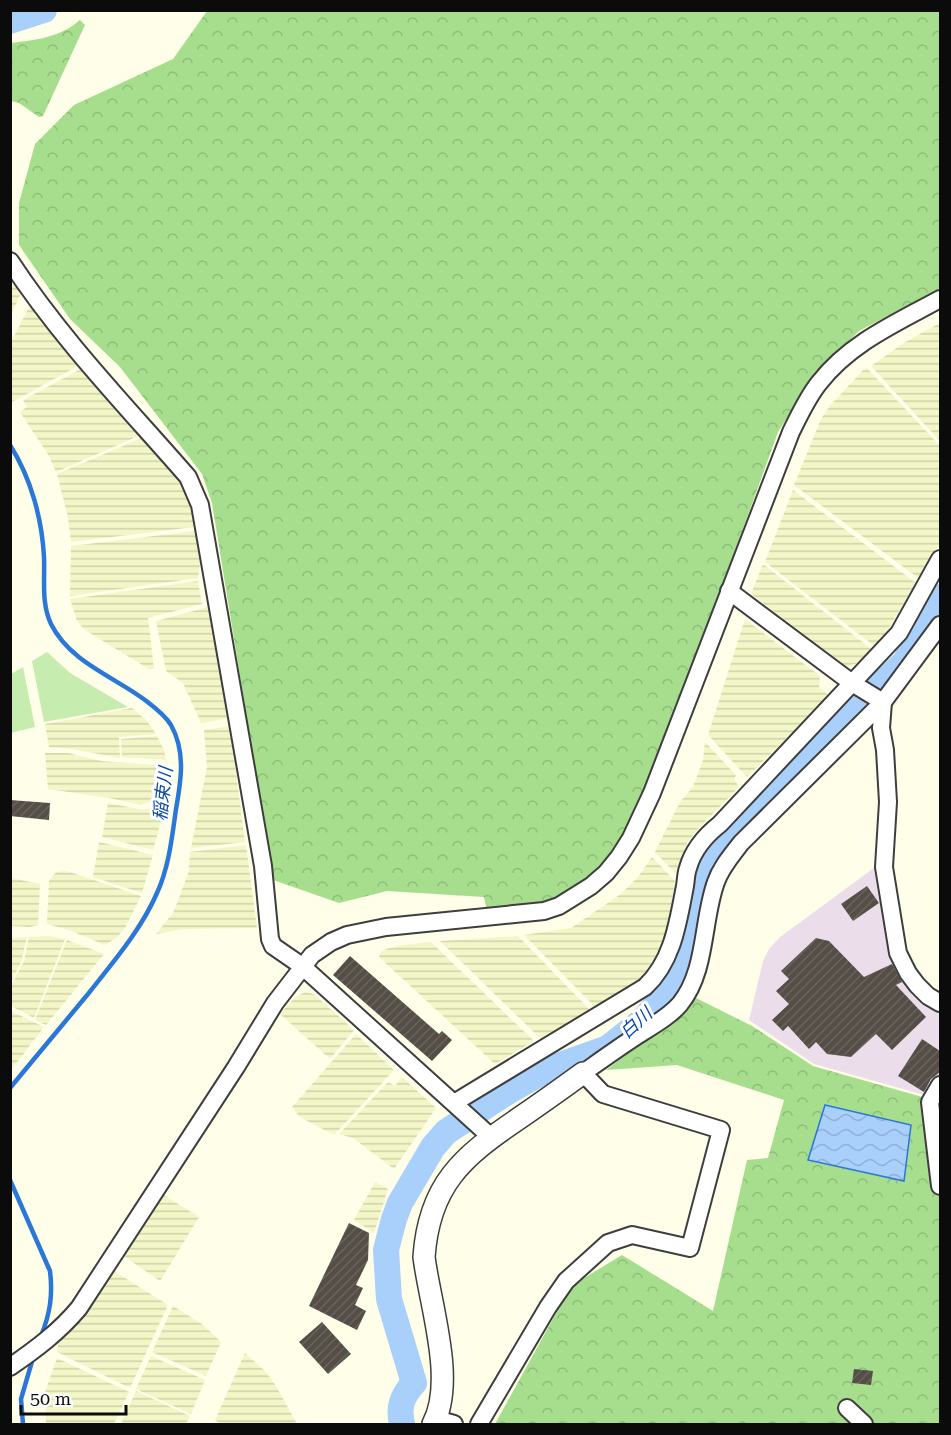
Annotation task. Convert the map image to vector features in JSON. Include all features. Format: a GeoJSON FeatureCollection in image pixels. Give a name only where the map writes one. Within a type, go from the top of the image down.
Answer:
{"type":"FeatureCollection","features":[{"type":"Feature","properties":{"kind":"street"},"geometry":{"type":"LineString","coordinates":[[10,261],[32,295],[65,336],[188,477],[200,505],[263,866],[270,939],[273,946],[302,966],[491,1137]]}},
{"type":"Feature","properties":{"kind":"street"},"geometry":{"type":"LineString","coordinates":[[17,1362],[47,1341],[66,1324],[79,1308],[275,1003],[302,966],[320,948],[347,935],[386,927],[544,911],[559,906],[591,886],[606,873],[619,857],[652,793],[791,432],[808,398],[850,351],[940,299]]}},
{"type":"Feature","properties":{"kind":"street"},"geometry":{"type":"LineString","coordinates":[[454,1103],[645,987],[657,976],[671,948],[688,868],[696,851],[708,834],[899,633],[940,558]]}},
{"type":"Feature","properties":{"kind":"street"},"geometry":{"type":"LineString","coordinates":[[729,591],[852,683],[883,702]]}},
{"type":"Feature","properties":{"kind":"street"},"geometry":{"type":"LineString","coordinates":[[441,1423],[443,1376],[427,1288],[424,1257],[425,1238],[435,1203],[450,1177],[462,1161],[491,1137],[668,1015],[681,1003],[698,965],[710,901],[716,880],[726,862],[741,843],[883,702],[940,626]]}},
{"type":"Feature","properties":{"kind":"street"},"geometry":{"type":"LineString","coordinates":[[883,702],[881,728],[885,750],[888,802],[884,867],[898,953],[917,985],[928,996],[940,1003]]}},
{"type":"Feature","properties":{"kind":"street"},"geometry":{"type":"LineString","coordinates":[[479,1425],[548,1307],[566,1281],[608,1243],[632,1235],[690,1248],[721,1130],[603,1094],[583,1073]]}},
{"type":"Feature","properties":{"kind":"street"},"geometry":{"type":"LineString","coordinates":[[940,1085],[930,1102],[940,1186]]}},
{"type":"Feature","properties":{"kind":"street"},"geometry":{"type":"LineString","coordinates":[[847,1408],[864,1425]]}},
{"type":"Feature","properties":{"kind":"shaded area"},"geometry":{"type":"Polygon","coordinates":[[[878,865],[894,955],[940,1007],[940,1076],[928,1096],[814,1064],[749,1020],[763,961],[769,949],[780,937],[878,865]]]}},
{"type":"Feature","properties":{"kind":"green space"},"geometry":{"type":"Polygon","coordinates":[[[207,11],[940,11],[940,288],[859,331],[816,373],[778,432],[669,734],[620,846],[597,871],[569,891],[534,906],[487,911],[484,897],[387,891],[339,903],[273,880],[212,503],[202,474],[120,367],[70,319],[19,245],[19,203],[35,144],[74,105],[173,59],[207,11]]]}},
{"type":"Feature","properties":{"kind":"green space"},"geometry":{"type":"Polygon","coordinates":[[[80,20],[85,25],[43,116],[39,117],[19,103],[11,101],[11,43],[56,34],[80,20]]]}},
{"type":"Feature","properties":{"kind":"green space"},"geometry":{"type":"Polygon","coordinates":[[[11,270],[25,285],[11,314],[11,270]]]}},
{"type":"Feature","properties":{"kind":"green space"},"geometry":{"type":"Polygon","coordinates":[[[31,303],[44,325],[78,366],[12,402],[10,344],[31,303]]]}},
{"type":"Feature","properties":{"kind":"green space"},"geometry":{"type":"Polygon","coordinates":[[[940,323],[940,441],[871,366],[905,342],[940,323]]]}},
{"type":"Feature","properties":{"kind":"green space"},"geometry":{"type":"Polygon","coordinates":[[[866,367],[940,446],[940,543],[918,578],[794,485],[821,419],[829,407],[866,367]]]}},
{"type":"Feature","properties":{"kind":"green space"},"geometry":{"type":"Polygon","coordinates":[[[81,369],[143,434],[56,472],[49,456],[20,412],[27,407],[23,400],[81,369]]]}},
{"type":"Feature","properties":{"kind":"green space"},"geometry":{"type":"Polygon","coordinates":[[[144,437],[170,471],[186,481],[194,527],[71,542],[68,517],[57,474],[144,437]]]}},
{"type":"Feature","properties":{"kind":"green space"},"geometry":{"type":"Polygon","coordinates":[[[793,490],[916,583],[877,648],[765,562],[793,490]]]}},
{"type":"Feature","properties":{"kind":"green space"},"geometry":{"type":"Polygon","coordinates":[[[195,531],[200,564],[198,578],[70,596],[71,546],[195,531]]]}},
{"type":"Feature","properties":{"kind":"green space"},"geometry":{"type":"Polygon","coordinates":[[[763,564],[875,652],[861,662],[845,667],[751,594],[763,564]]]}},
{"type":"Feature","properties":{"kind":"green space"},"geometry":{"type":"Polygon","coordinates":[[[198,581],[202,604],[148,618],[154,669],[149,669],[85,630],[77,621],[70,599],[198,581]]]}},
{"type":"Feature","properties":{"kind":"green space"},"geometry":{"type":"Polygon","coordinates":[[[208,607],[214,623],[229,718],[201,723],[183,683],[166,671],[156,621],[208,607]]]}},
{"type":"Feature","properties":{"kind":"green space"},"geometry":{"type":"Polygon","coordinates":[[[745,619],[820,676],[819,687],[829,696],[747,777],[708,735],[745,619]]]}},
{"type":"Feature","properties":{"kind":"green space"},"geometry":{"type":"Polygon","coordinates":[[[47,652],[70,673],[128,707],[44,722],[32,661],[47,652]]]}},
{"type":"Feature","properties":{"kind":"green space"},"geometry":{"type":"Polygon","coordinates":[[[23,667],[35,727],[11,733],[11,674],[23,667]]]}},
{"type":"Feature","properties":{"kind":"green space"},"geometry":{"type":"Polygon","coordinates":[[[132,708],[147,721],[156,734],[119,737],[120,758],[49,747],[45,724],[132,708]]]}},
{"type":"Feature","properties":{"kind":"green space"},"geometry":{"type":"Polygon","coordinates":[[[230,726],[245,842],[191,848],[207,767],[204,730],[230,726]]]}},
{"type":"Feature","properties":{"kind":"green space"},"geometry":{"type":"Polygon","coordinates":[[[157,736],[166,760],[122,757],[121,739],[157,736]]]}},
{"type":"Feature","properties":{"kind":"green space"},"geometry":{"type":"Polygon","coordinates":[[[705,742],[736,775],[734,779],[739,787],[687,843],[675,873],[655,852],[680,802],[693,787],[703,760],[705,742]]]}},
{"type":"Feature","properties":{"kind":"green space"},"geometry":{"type":"Polygon","coordinates":[[[45,753],[68,753],[101,761],[169,766],[166,799],[158,799],[141,805],[48,789],[45,753]]]}},
{"type":"Feature","properties":{"kind":"green space"},"geometry":{"type":"Polygon","coordinates":[[[108,803],[143,810],[166,804],[153,850],[102,837],[108,803]]]}},
{"type":"Feature","properties":{"kind":"green space"},"geometry":{"type":"Polygon","coordinates":[[[99,842],[153,855],[142,893],[93,877],[99,842]]]}},
{"type":"Feature","properties":{"kind":"green space"},"geometry":{"type":"Polygon","coordinates":[[[246,845],[257,928],[184,929],[156,934],[173,913],[189,871],[190,852],[246,845]]]}},
{"type":"Feature","properties":{"kind":"green space"},"geometry":{"type":"Polygon","coordinates":[[[652,857],[675,881],[667,931],[660,952],[649,971],[632,986],[595,1007],[524,935],[571,928],[621,894],[638,877],[652,857]]]}},
{"type":"Feature","properties":{"kind":"green space"},"geometry":{"type":"Polygon","coordinates":[[[67,871],[141,896],[125,928],[105,945],[69,930],[47,924],[49,881],[56,872],[67,871]]]}},
{"type":"Feature","properties":{"kind":"green space"},"geometry":{"type":"Polygon","coordinates":[[[11,878],[40,884],[38,925],[11,926],[11,878]]]}},
{"type":"Feature","properties":{"kind":"green space"},"geometry":{"type":"Polygon","coordinates":[[[49,936],[65,939],[34,1018],[11,1006],[12,984],[24,961],[29,937],[49,936]]]}},
{"type":"Feature","properties":{"kind":"green space"},"geometry":{"type":"Polygon","coordinates":[[[518,936],[590,1010],[541,1039],[440,941],[518,936]]]}},
{"type":"Feature","properties":{"kind":"green space"},"geometry":{"type":"Polygon","coordinates":[[[27,937],[21,962],[11,983],[11,938],[27,937]]]}},
{"type":"Feature","properties":{"kind":"green space"},"geometry":{"type":"Polygon","coordinates":[[[67,940],[104,954],[46,1025],[35,1020],[67,940]]]}},
{"type":"Feature","properties":{"kind":"green space"},"geometry":{"type":"Polygon","coordinates":[[[431,942],[534,1041],[495,1064],[379,957],[386,949],[431,942]]]}},
{"type":"Feature","properties":{"kind":"green space"},"geometry":{"type":"Polygon","coordinates":[[[305,992],[314,994],[354,1030],[330,1059],[280,1014],[294,998],[305,992]]]}},
{"type":"Feature","properties":{"kind":"green space"},"geometry":{"type":"Polygon","coordinates":[[[694,997],[752,1026],[813,1066],[940,1102],[940,1424],[495,1424],[571,1286],[622,1255],[713,1311],[747,1160],[768,1158],[784,1100],[677,1065],[606,1070],[681,1012],[694,997]]]}},
{"type":"Feature","properties":{"kind":"green space"},"geometry":{"type":"Polygon","coordinates":[[[11,1011],[44,1027],[11,1070],[11,1011]]]}},
{"type":"Feature","properties":{"kind":"green space"},"geometry":{"type":"Polygon","coordinates":[[[356,1034],[394,1070],[334,1135],[300,1117],[292,1107],[356,1034]]]}},
{"type":"Feature","properties":{"kind":"green space"},"geometry":{"type":"Polygon","coordinates":[[[402,1077],[436,1108],[394,1169],[353,1138],[339,1134],[388,1082],[395,1086],[402,1077]]]}},
{"type":"Feature","properties":{"kind":"green space"},"geometry":{"type":"Polygon","coordinates":[[[375,1182],[388,1189],[374,1233],[354,1220],[375,1182]]]}},
{"type":"Feature","properties":{"kind":"green space"},"geometry":{"type":"Polygon","coordinates":[[[162,1194],[199,1217],[160,1281],[122,1255],[162,1194]]]}},
{"type":"Feature","properties":{"kind":"green space"},"geometry":{"type":"Polygon","coordinates":[[[114,1271],[168,1305],[130,1388],[57,1352],[59,1340],[81,1321],[114,1271]]]}},
{"type":"Feature","properties":{"kind":"green space"},"geometry":{"type":"Polygon","coordinates":[[[173,1306],[202,1324],[221,1342],[206,1376],[152,1352],[173,1306]]]}},
{"type":"Feature","properties":{"kind":"green space"},"geometry":{"type":"Polygon","coordinates":[[[245,1353],[265,1371],[276,1386],[297,1424],[221,1424],[215,1420],[245,1353]]]}},
{"type":"Feature","properties":{"kind":"green space"},"geometry":{"type":"Polygon","coordinates":[[[151,1356],[205,1380],[191,1414],[136,1389],[151,1356]]]}},
{"type":"Feature","properties":{"kind":"green space"},"geometry":{"type":"Polygon","coordinates":[[[57,1358],[129,1392],[114,1424],[46,1424],[45,1392],[57,1358]]]}},
{"type":"Feature","properties":{"kind":"green space"},"geometry":{"type":"Polygon","coordinates":[[[136,1391],[190,1416],[186,1424],[121,1424],[136,1391]]]}},
{"type":"Feature","properties":{"kind":"water"},"geometry":{"type":"Polygon","coordinates":[[[825,1105],[911,1125],[904,1181],[808,1160],[825,1105]]]}},
{"type":"Feature","properties":{"kind":"building"},"geometry":{"type":"Polygon","coordinates":[[[10,800],[50,803],[49,820],[10,816],[10,800]]]}},
{"type":"Feature","properties":{"kind":"building"},"geometry":{"type":"Polygon","coordinates":[[[867,886],[879,903],[853,921],[841,904],[867,886]]]}},
{"type":"Feature","properties":{"kind":"building"},"geometry":{"type":"Polygon","coordinates":[[[816,938],[829,941],[864,977],[892,964],[902,982],[896,985],[926,1017],[892,1050],[876,1034],[851,1057],[827,1054],[816,1042],[809,1049],[788,1026],[783,1031],[772,1020],[789,1004],[776,991],[789,979],[781,971],[816,938]]]}},
{"type":"Feature","properties":{"kind":"building"},"geometry":{"type":"Polygon","coordinates":[[[350,956],[439,1034],[442,1031],[452,1040],[432,1061],[333,975],[350,956]]]}},
{"type":"Feature","properties":{"kind":"building"},"geometry":{"type":"Polygon","coordinates":[[[922,1039],[940,1051],[940,1072],[931,1079],[924,1092],[898,1076],[922,1039]]]}},
{"type":"Feature","properties":{"kind":"building"},"geometry":{"type":"Polygon","coordinates":[[[349,1223],[369,1233],[368,1260],[356,1285],[363,1288],[355,1305],[366,1311],[357,1330],[309,1306],[349,1223]]]}},
{"type":"Feature","properties":{"kind":"building"},"geometry":{"type":"Polygon","coordinates":[[[322,1322],[351,1354],[328,1374],[299,1342],[322,1322]]]}},
{"type":"Feature","properties":{"kind":"building"},"geometry":{"type":"Polygon","coordinates":[[[854,1369],[873,1371],[871,1385],[852,1383],[854,1369]]]}},
{"type":"Feature","properties":{"kind":"waterway"},"geometry":{"type":"LineString","coordinates":[[10,21],[44,10]]}},
{"type":"Feature","properties":{"kind":"waterway","name":"稲束川"},"geometry":{"type":"LineString","coordinates":[[10,445],[24,471],[38,514],[44,557],[45,600],[51,624],[69,649],[93,667],[133,691],[166,718],[176,735],[181,767],[167,862],[161,883],[150,907],[117,958],[10,1088]]}},
{"type":"Feature","properties":{"kind":"waterway","name":"白川"},"geometry":{"type":"LineString","coordinates":[[402,1424],[400,1412],[402,1402],[406,1392],[414,1383],[389,1299],[386,1250],[400,1203],[433,1147],[446,1132],[509,1091],[546,1070],[608,1048],[642,1021],[669,991],[682,964],[685,938],[700,874],[713,849],[860,703],[905,662],[940,597]]}},
{"type":"Feature","properties":{"kind":"waterway","name":"稲束川"},"geometry":{"type":"LineString","coordinates":[[10,1180],[50,1271],[50,1304],[41,1336]]}},
{"type":"Feature","properties":{"kind":"waterway","name":"稲束川"},"geometry":{"type":"LineString","coordinates":[[23,1424],[21,1399],[33,1358]]}}]}
